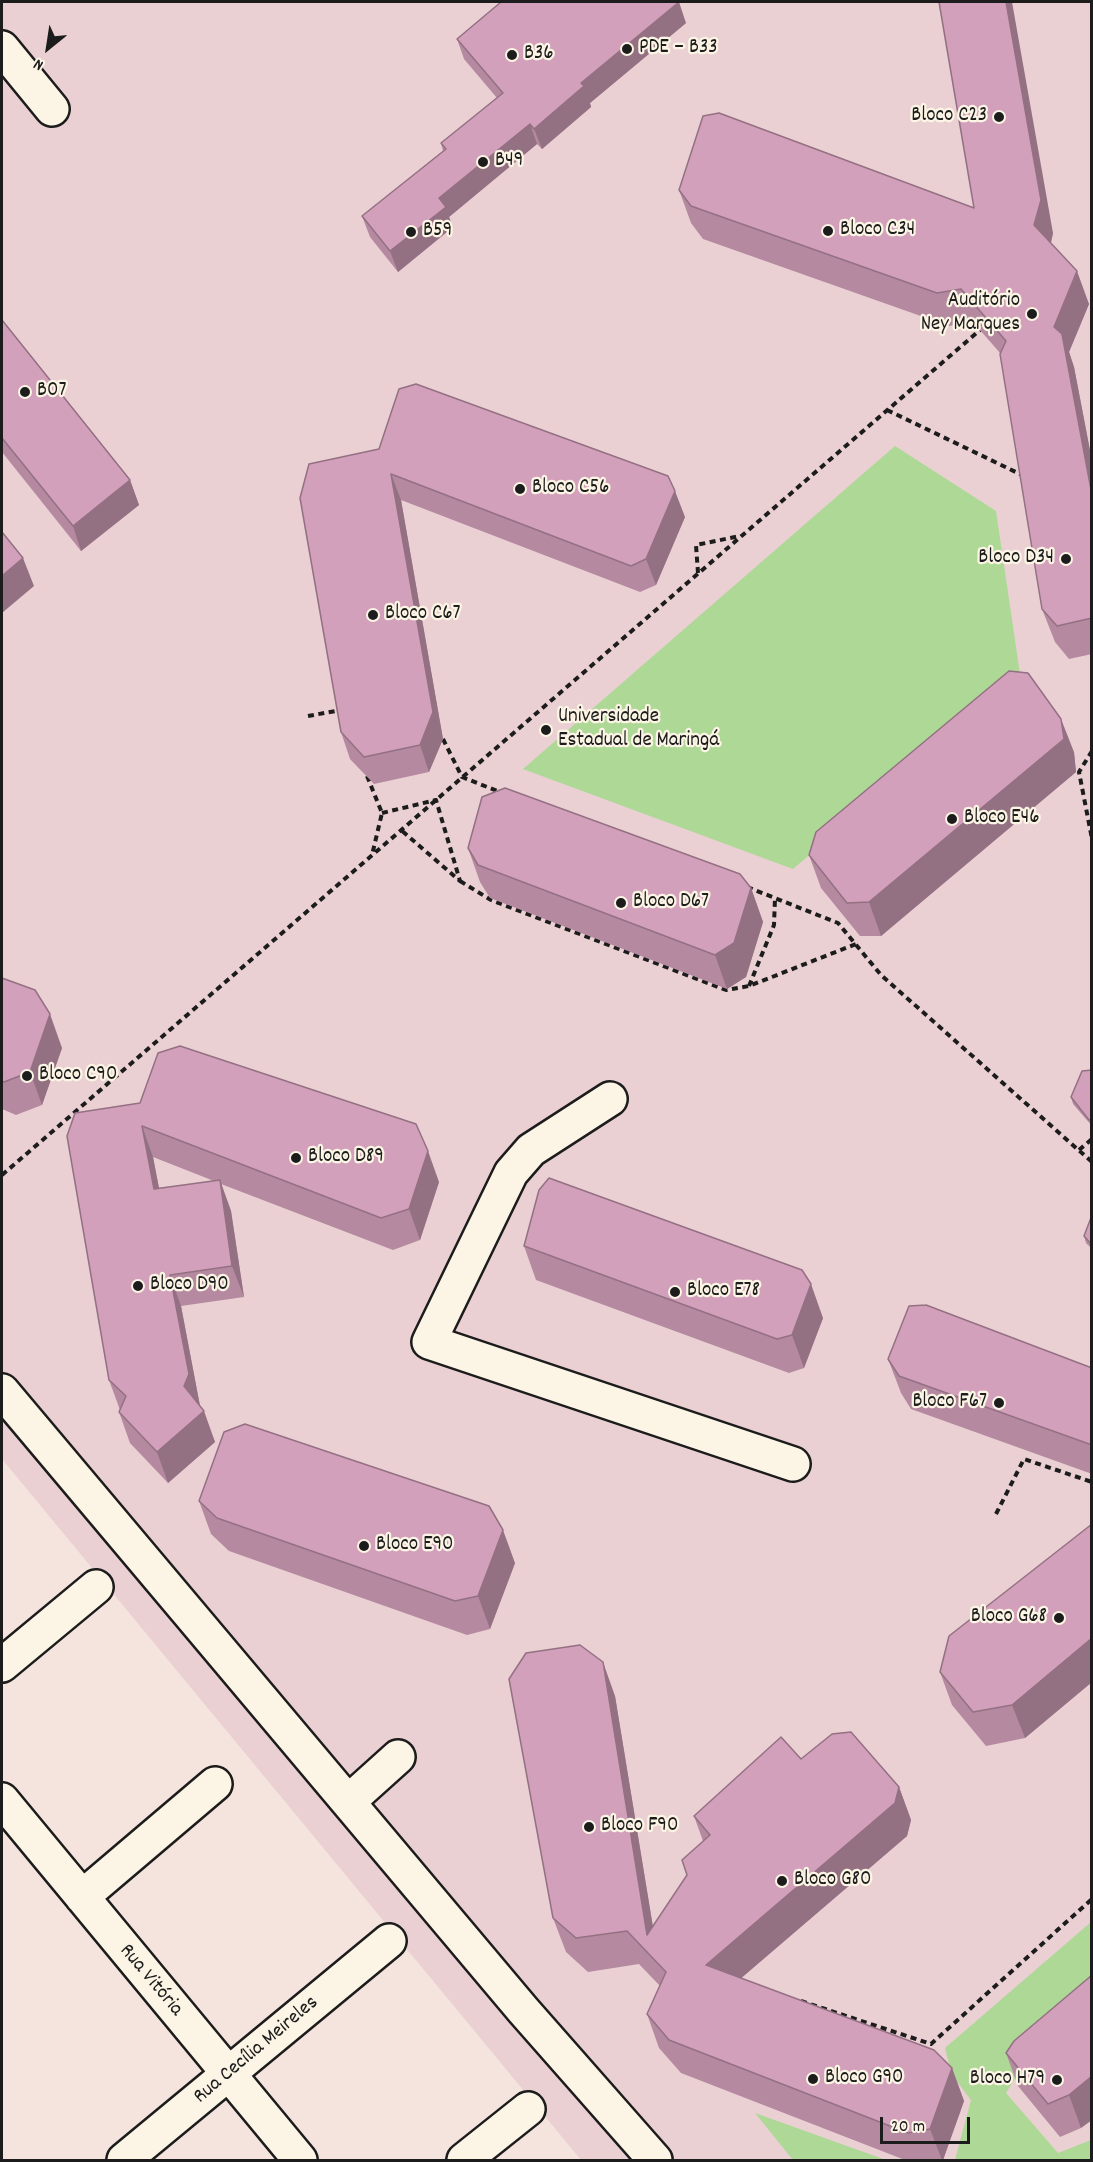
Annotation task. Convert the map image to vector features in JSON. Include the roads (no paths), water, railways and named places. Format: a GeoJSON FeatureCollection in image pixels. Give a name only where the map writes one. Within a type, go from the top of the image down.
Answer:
{"type":"FeatureCollection","features":[{"type":"Feature","properties":{"kind":"street"},"geometry":{"type":"LineString","coordinates":[[2,48],[52,109]]}},
{"type":"Feature","properties":{"kind":"street"},"geometry":{"type":"LineString","coordinates":[[610,1099],[531,1150],[511,1173],[429,1342],[793,1464]]}},
{"type":"Feature","properties":{"kind":"street"},"geometry":{"type":"LineString","coordinates":[[2,1391],[523,2010],[655,2160]]}},
{"type":"Feature","properties":{"kind":"street"},"geometry":{"type":"LineString","coordinates":[[2,1665],[96,1587]]}},
{"type":"Feature","properties":{"kind":"street"},"geometry":{"type":"LineString","coordinates":[[348,1802],[398,1757]]}},
{"type":"Feature","properties":{"kind":"street"},"geometry":{"type":"LineString","coordinates":[[82,1897],[215,1784]]}},
{"type":"Feature","properties":{"kind":"street","name":"Rua Vitória"},"geometry":{"type":"LineString","coordinates":[[2,1800],[300,2160]]}},
{"type":"Feature","properties":{"kind":"street","name":"Rua Cecília Meireles"},"geometry":{"type":"LineString","coordinates":[[124,2160],[389,1941]]}},
{"type":"Feature","properties":{"kind":"street"},"geometry":{"type":"LineString","coordinates":[[464,2160],[528,2109]]}},
{"type":"Feature","properties":{"kind":"place","name":"PDE – B33"},"geometry":{"type":"Point","coordinates":[627,49]}},
{"type":"Feature","properties":{"kind":"place","name":"B36"},"geometry":{"type":"Point","coordinates":[512,55]}},
{"type":"Feature","properties":{"kind":"place","name":"Bloco C23"},"geometry":{"type":"Point","coordinates":[999,117]}},
{"type":"Feature","properties":{"kind":"place","name":"B49"},"geometry":{"type":"Point","coordinates":[483,162]}},
{"type":"Feature","properties":{"kind":"place","name":"Bloco C34"},"geometry":{"type":"Point","coordinates":[828,231]}},
{"type":"Feature","properties":{"kind":"place","name":"B59"},"geometry":{"type":"Point","coordinates":[411,232]}},
{"type":"Feature","properties":{"kind":"place","name":"Auditório Ney Marques"},"geometry":{"type":"Point","coordinates":[1032,314]}},
{"type":"Feature","properties":{"kind":"place","name":"B07"},"geometry":{"type":"Point","coordinates":[25,392]}},
{"type":"Feature","properties":{"kind":"place","name":"Bloco C56"},"geometry":{"type":"Point","coordinates":[520,489]}},
{"type":"Feature","properties":{"kind":"place","name":"Bloco D34"},"geometry":{"type":"Point","coordinates":[1066,559]}},
{"type":"Feature","properties":{"kind":"place","name":"Bloco C67"},"geometry":{"type":"Point","coordinates":[373,615]}},
{"type":"Feature","properties":{"kind":"place","name":"Universidade Estadual de Maringá"},"geometry":{"type":"Point","coordinates":[546,730]}},
{"type":"Feature","properties":{"kind":"place","name":"Bloco E46"},"geometry":{"type":"Point","coordinates":[952,819]}},
{"type":"Feature","properties":{"kind":"place","name":"Bloco D67"},"geometry":{"type":"Point","coordinates":[621,903]}},
{"type":"Feature","properties":{"kind":"place","name":"Bloco C90"},"geometry":{"type":"Point","coordinates":[27,1076]}},
{"type":"Feature","properties":{"kind":"place","name":"Bloco D89"},"geometry":{"type":"Point","coordinates":[296,1158]}},
{"type":"Feature","properties":{"kind":"place","name":"Bloco D90"},"geometry":{"type":"Point","coordinates":[138,1286]}},
{"type":"Feature","properties":{"kind":"place","name":"Bloco E78"},"geometry":{"type":"Point","coordinates":[675,1292]}},
{"type":"Feature","properties":{"kind":"place","name":"Bloco F67"},"geometry":{"type":"Point","coordinates":[999,1403]}},
{"type":"Feature","properties":{"kind":"place","name":"Bloco E90"},"geometry":{"type":"Point","coordinates":[364,1546]}},
{"type":"Feature","properties":{"kind":"place","name":"Bloco G68"},"geometry":{"type":"Point","coordinates":[1059,1618]}},
{"type":"Feature","properties":{"kind":"place","name":"Bloco F90"},"geometry":{"type":"Point","coordinates":[589,1827]}},
{"type":"Feature","properties":{"kind":"place","name":"Bloco G80"},"geometry":{"type":"Point","coordinates":[782,1881]}},
{"type":"Feature","properties":{"kind":"place","name":"Bloco G90"},"geometry":{"type":"Point","coordinates":[813,2079]}},
{"type":"Feature","properties":{"kind":"place","name":"Bloco H79"},"geometry":{"type":"Point","coordinates":[1057,2080]}}]}
